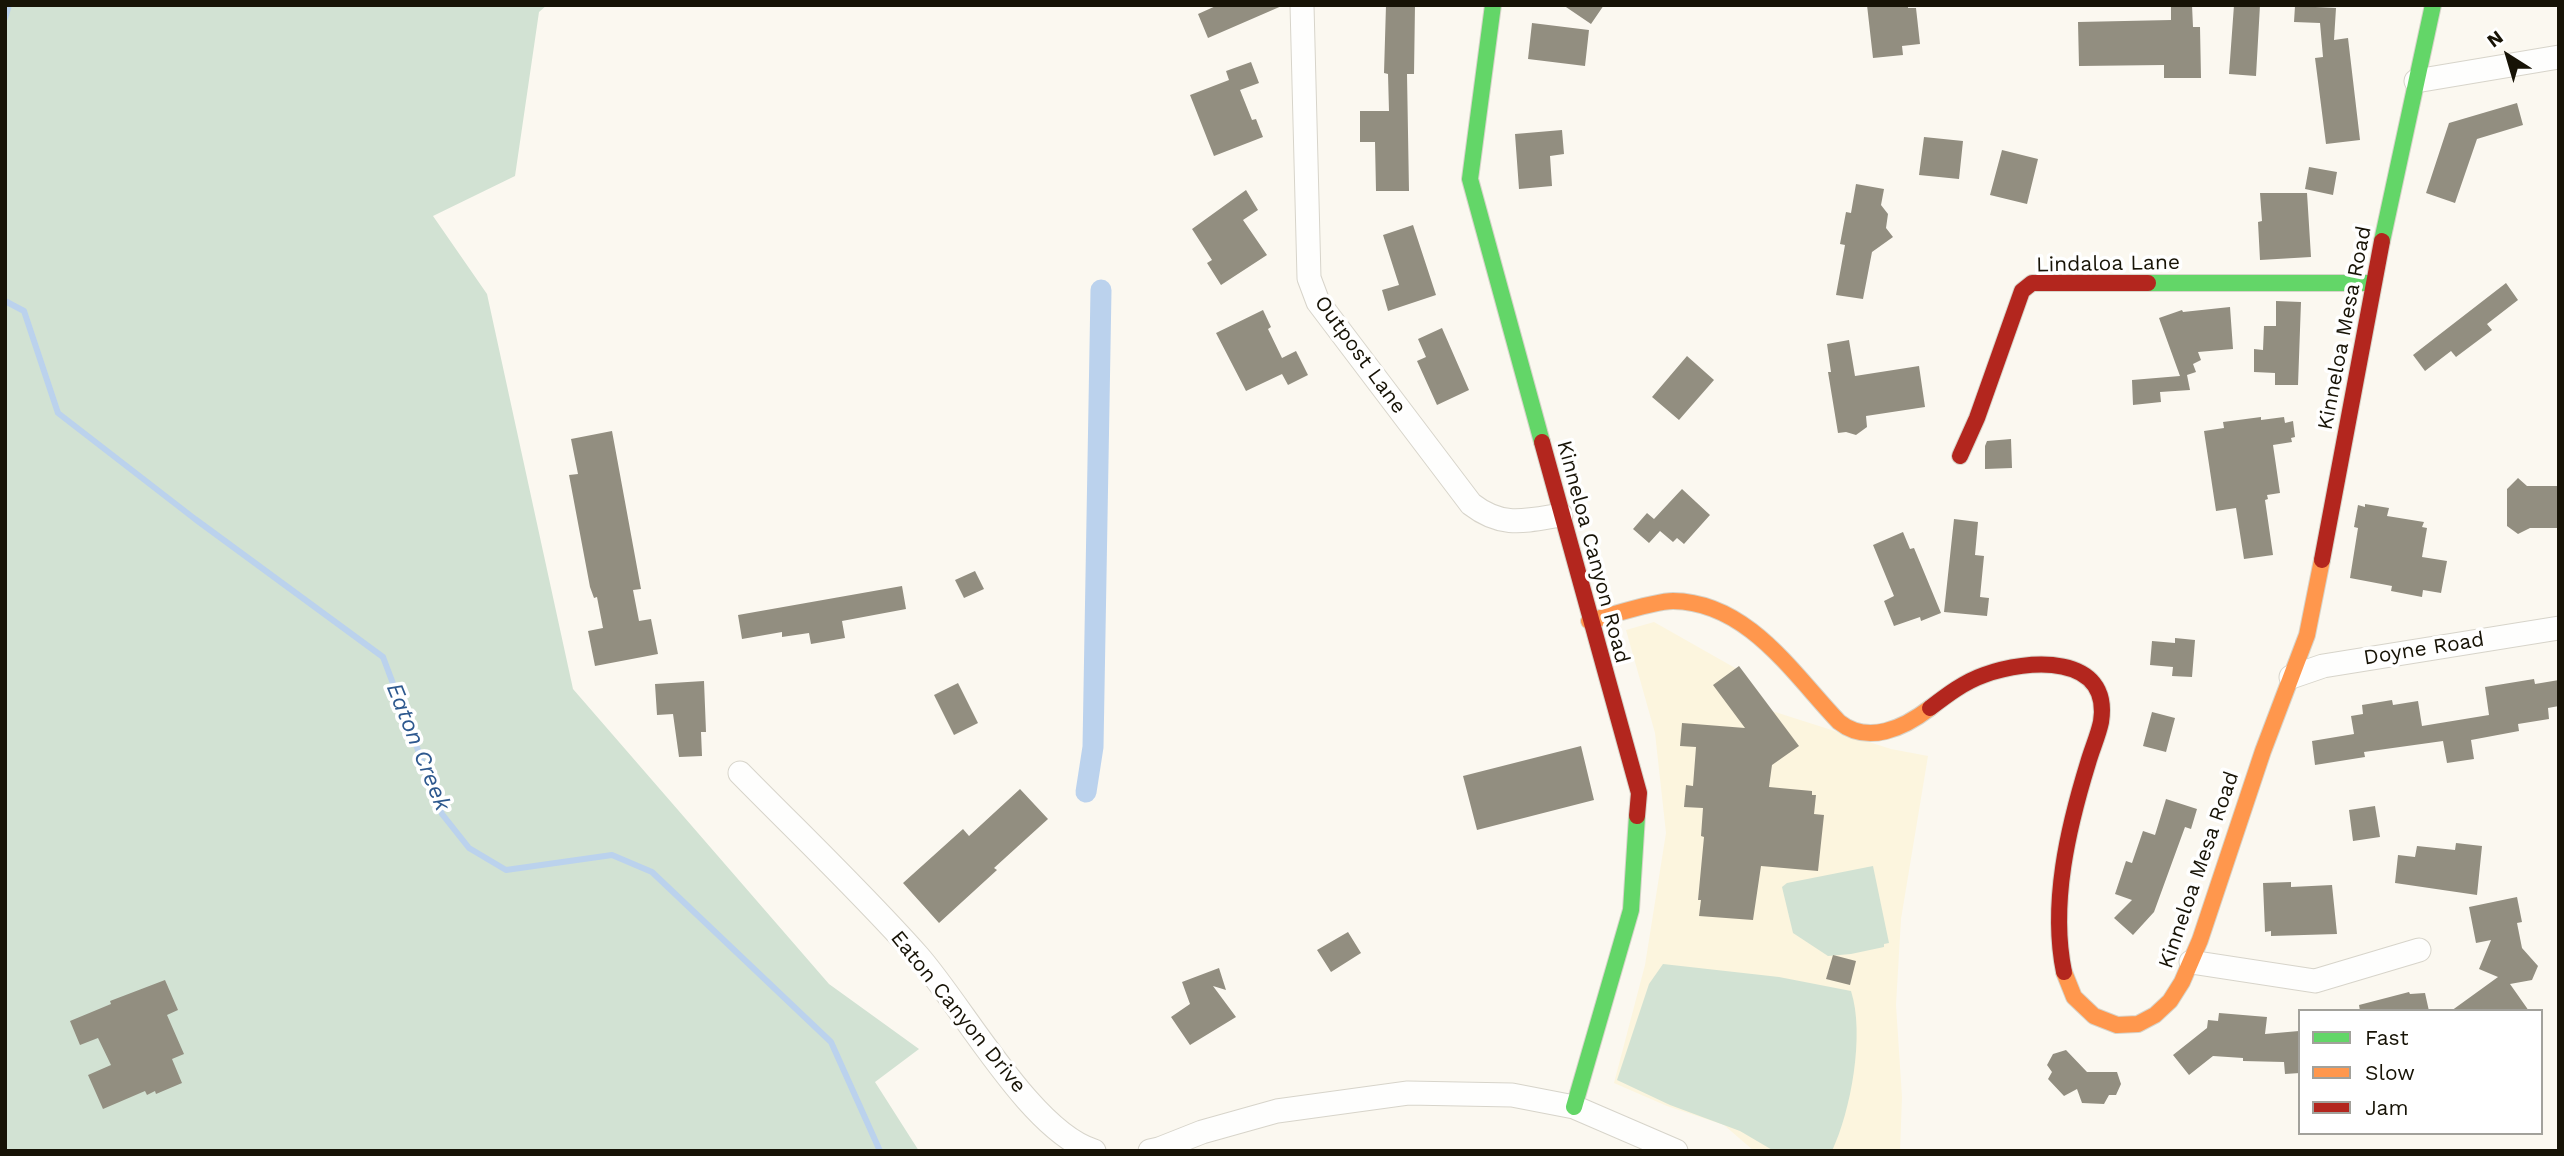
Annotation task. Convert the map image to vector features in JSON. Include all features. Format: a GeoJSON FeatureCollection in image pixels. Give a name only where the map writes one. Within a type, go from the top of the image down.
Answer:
{"type":"FeatureCollection","features":[{"type":"Feature","properties":{"kind":"street","name":"Outpost Lane"},"geometry":{"type":"LineString","coordinates":[[1302,5],[1309,278],[1318,302],[1471,504],[1496,519],[1514,522],[1561,516]]}},
{"type":"Feature","properties":{"kind":"street","name":"Kinneloa Canyon Road"},"geometry":{"type":"LineString","coordinates":[[1493,5],[1470,179],[1589,621],[1639,793],[1631,910],[1574,1107]]}},
{"type":"Feature","properties":{"kind":"street","name":"Kinneloa Mesa Road"},"geometry":{"type":"LineString","coordinates":[[1589,621],[1671,601],[1684,601],[1714,609],[1755,632],[1839,722],[1853,731],[1864,733],[1904,727],[1964,683],[1979,676],[2037,665],[2062,666],[2084,674],[2100,692],[2103,715],[2078,800],[2063,877],[2058,940],[2066,986],[2092,1016],[2120,1025],[2149,1020],[2170,1003],[2191,962],[2270,730],[2311,622],[2373,283],[2433,5]]}},
{"type":"Feature","properties":{"kind":"street"},"geometry":{"type":"LineString","coordinates":[[2416,81],[2559,57]]}},
{"type":"Feature","properties":{"kind":"street","name":"Lindaloa Lane"},"geometry":{"type":"LineString","coordinates":[[1960,456],[1977,418],[2022,291],[2032,283],[2373,283]]}},
{"type":"Feature","properties":{"kind":"street","name":"Doyne Road"},"geometry":{"type":"LineString","coordinates":[[2291,677],[2323,666],[2559,628]]}},
{"type":"Feature","properties":{"kind":"street","name":"Eaton Canyon Drive"},"geometry":{"type":"LineString","coordinates":[[740,774],[919,958],[1019,1090],[1060,1134],[1094,1151]]}},
{"type":"Feature","properties":{"kind":"street"},"geometry":{"type":"LineString","coordinates":[[2191,962],[2315,981],[2419,950]]}},
{"type":"Feature","properties":{"kind":"street"},"geometry":{"type":"LineString","coordinates":[[1150,1151],[1202,1132],[1277,1111],[1408,1093],[1512,1095],[1574,1107],[1676,1151]]}},
{"type":"Feature","properties":{"kind":"shaded area"},"geometry":{"type":"Polygon","coordinates":[[[1654,622],[1744,673],[1772,711],[1891,749],[1928,756],[1901,919],[1896,1005],[1902,1097],[1900,1151],[1754,1151],[1724,1125],[1667,1106],[1614,1083],[1645,965],[1666,833],[1655,733],[1626,630],[1654,622]]]}},
{"type":"Feature","properties":{"kind":"green space"},"geometry":{"type":"Polygon","coordinates":[[[5,5],[547,5],[539,12],[515,176],[433,216],[487,294],[573,689],[829,984],[919,1049],[875,1082],[919,1151],[5,1151],[5,5]]]}},
{"type":"Feature","properties":{"kind":"green space"},"geometry":{"type":"Polygon","coordinates":[[[1873,866],[1889,943],[1884,944],[1884,947],[1828,956],[1793,933],[1782,887],[1787,883],[1873,866]]]}},
{"type":"Feature","properties":{"kind":"green space"},"geometry":{"type":"Polygon","coordinates":[[[1663,964],[1779,977],[1851,991],[1857,1029],[1854,1072],[1845,1115],[1832,1151],[1774,1151],[1740,1131],[1670,1105],[1617,1080],[1649,984],[1663,964]]]}},
{"type":"Feature","properties":{"kind":"building"},"geometry":{"type":"Polygon","coordinates":[[[1218,5],[1284,5],[1208,38],[1198,14],[1218,5]]]}},
{"type":"Feature","properties":{"kind":"building"},"geometry":{"type":"Polygon","coordinates":[[[1386,5],[1415,5],[1414,74],[1407,74],[1409,191],[1376,191],[1375,142],[1360,142],[1360,111],[1389,111],[1388,74],[1384,73],[1386,5]]]}},
{"type":"Feature","properties":{"kind":"building"},"geometry":{"type":"Polygon","coordinates":[[[1563,5],[1604,5],[1591,24],[1563,5]]]}},
{"type":"Feature","properties":{"kind":"building"},"geometry":{"type":"Polygon","coordinates":[[[1867,5],[1908,5],[1908,8],[1916,8],[1920,44],[1902,46],[1903,55],[1873,58],[1867,5]]]}},
{"type":"Feature","properties":{"kind":"building"},"geometry":{"type":"Polygon","coordinates":[[[2171,5],[2192,5],[2193,27],[2200,27],[2201,78],[2164,78],[2164,65],[2079,66],[2078,22],[2171,20],[2171,5]]]}},
{"type":"Feature","properties":{"kind":"building"},"geometry":{"type":"Polygon","coordinates":[[[2234,5],[2260,5],[2256,76],[2229,74],[2234,5]]]}},
{"type":"Feature","properties":{"kind":"building"},"geometry":{"type":"Polygon","coordinates":[[[2295,6],[2336,8],[2334,40],[2348,38],[2360,140],[2326,144],[2315,58],[2323,57],[2320,23],[2294,22],[2295,6]]]}},
{"type":"Feature","properties":{"kind":"building"},"geometry":{"type":"Polygon","coordinates":[[[1532,23],[1589,30],[1585,66],[1528,59],[1532,23]]]}},
{"type":"Feature","properties":{"kind":"building"},"geometry":{"type":"Polygon","coordinates":[[[1251,62],[1259,83],[1240,90],[1252,120],[1256,119],[1263,137],[1214,156],[1190,95],[1229,80],[1226,71],[1251,62]]]}},
{"type":"Feature","properties":{"kind":"building"},"geometry":{"type":"Polygon","coordinates":[[[2517,103],[2523,125],[2477,139],[2455,203],[2426,193],[2449,123],[2517,103]]]}},
{"type":"Feature","properties":{"kind":"building"},"geometry":{"type":"Polygon","coordinates":[[[1562,130],[1564,154],[1550,156],[1552,186],[1519,189],[1515,134],[1562,130]]]}},
{"type":"Feature","properties":{"kind":"building"},"geometry":{"type":"Polygon","coordinates":[[[1924,137],[1963,141],[1959,179],[1919,175],[1924,137]]]}},
{"type":"Feature","properties":{"kind":"building"},"geometry":{"type":"Polygon","coordinates":[[[2002,150],[2038,159],[2027,204],[1990,195],[2002,150]]]}},
{"type":"Feature","properties":{"kind":"building"},"geometry":{"type":"Polygon","coordinates":[[[2309,167],[2337,172],[2333,195],[2305,189],[2309,167]]]}},
{"type":"Feature","properties":{"kind":"building"},"geometry":{"type":"Polygon","coordinates":[[[1856,184],[1884,189],[1881,205],[1888,214],[1886,228],[1893,237],[1872,252],[1863,299],[1836,295],[1845,245],[1840,244],[1846,212],[1851,213],[1856,184]]]}},
{"type":"Feature","properties":{"kind":"building"},"geometry":{"type":"Polygon","coordinates":[[[1246,190],[1258,210],[1243,220],[1267,255],[1221,285],[1207,263],[1212,260],[1192,229],[1246,190]]]}},
{"type":"Feature","properties":{"kind":"building"},"geometry":{"type":"Polygon","coordinates":[[[2260,193],[2307,193],[2311,257],[2260,260],[2260,193]]]}},
{"type":"Feature","properties":{"kind":"building"},"geometry":{"type":"Polygon","coordinates":[[[1413,225],[1436,295],[1388,311],[1382,290],[1399,285],[1383,235],[1413,225]]]}},
{"type":"Feature","properties":{"kind":"building"},"geometry":{"type":"Polygon","coordinates":[[[2506,283],[2518,300],[2487,324],[2492,330],[2456,357],[2451,351],[2425,371],[2413,355],[2506,283]]]}},
{"type":"Feature","properties":{"kind":"building"},"geometry":{"type":"Polygon","coordinates":[[[2276,301],[2301,302],[2298,385],[2275,385],[2275,373],[2254,372],[2254,349],[2263,350],[2264,326],[2276,326],[2276,301]]]}},
{"type":"Feature","properties":{"kind":"building"},"geometry":{"type":"Polygon","coordinates":[[[2230,307],[2233,349],[2198,352],[2201,360],[2193,364],[2196,372],[2187,375],[2190,390],[2160,392],[2161,402],[2133,405],[2132,380],[2180,376],[2159,318],[2182,310],[2230,307]]]}},
{"type":"Feature","properties":{"kind":"building"},"geometry":{"type":"Polygon","coordinates":[[[1263,310],[1271,327],[1268,329],[1282,358],[1296,351],[1308,375],[1288,385],[1282,374],[1246,391],[1216,333],[1263,310]]]}},
{"type":"Feature","properties":{"kind":"building"},"geometry":{"type":"Polygon","coordinates":[[[1442,328],[1469,390],[1437,405],[1417,361],[1426,357],[1418,339],[1442,328]]]}},
{"type":"Feature","properties":{"kind":"building"},"geometry":{"type":"Polygon","coordinates":[[[1849,340],[1855,376],[1919,366],[1925,407],[1866,416],[1867,427],[1856,435],[1838,433],[1828,372],[1831,372],[1827,344],[1849,340]]]}},
{"type":"Feature","properties":{"kind":"building"},"geometry":{"type":"Polygon","coordinates":[[[1687,356],[1714,380],[1679,420],[1652,397],[1687,356]]]}},
{"type":"Feature","properties":{"kind":"building"},"geometry":{"type":"Polygon","coordinates":[[[2261,417],[2261,420],[2284,417],[2285,423],[2293,421],[2295,437],[2291,438],[2292,442],[2273,445],[2280,493],[2267,495],[2268,499],[2265,500],[2273,555],[2244,559],[2236,508],[2216,511],[2204,431],[2224,428],[2223,422],[2261,417]]]}},
{"type":"Feature","properties":{"kind":"building"},"geometry":{"type":"Polygon","coordinates":[[[612,431],[641,589],[633,590],[639,621],[651,619],[658,654],[595,666],[588,631],[603,628],[597,597],[594,598],[590,587],[569,475],[578,474],[571,439],[612,431]]]}},
{"type":"Feature","properties":{"kind":"building"},"geometry":{"type":"Polygon","coordinates":[[[2011,439],[2012,468],[1985,469],[1987,441],[2011,439]]]}},
{"type":"Feature","properties":{"kind":"building"},"geometry":{"type":"Polygon","coordinates":[[[2518,478],[2527,486],[2559,486],[2559,528],[2530,528],[2518,534],[2507,526],[2507,489],[2518,478]]]}},
{"type":"Feature","properties":{"kind":"building"},"geometry":{"type":"Polygon","coordinates":[[[1682,489],[1710,515],[1684,544],[1677,538],[1673,542],[1660,531],[1649,543],[1633,529],[1647,513],[1654,519],[1682,489]]]}},
{"type":"Feature","properties":{"kind":"building"},"geometry":{"type":"Polygon","coordinates":[[[2365,504],[2389,508],[2387,516],[2424,522],[2422,527],[2427,528],[2422,557],[2447,561],[2441,593],[2423,590],[2422,597],[2391,591],[2392,586],[2350,578],[2358,528],[2354,527],[2358,505],[2365,507],[2365,504]]]}},
{"type":"Feature","properties":{"kind":"building"},"geometry":{"type":"Polygon","coordinates":[[[1954,519],[1978,522],[1975,555],[1984,556],[1980,597],[1989,598],[1987,616],[1944,612],[1954,519]]]}},
{"type":"Feature","properties":{"kind":"building"},"geometry":{"type":"Polygon","coordinates":[[[1903,532],[1910,549],[1914,548],[1941,613],[1921,621],[1920,617],[1894,626],[1884,601],[1894,596],[1873,545],[1903,532]]]}},
{"type":"Feature","properties":{"kind":"building"},"geometry":{"type":"Polygon","coordinates":[[[975,571],[984,589],[964,598],[955,580],[975,571]]]}},
{"type":"Feature","properties":{"kind":"building"},"geometry":{"type":"Polygon","coordinates":[[[902,586],[906,609],[842,621],[845,638],[811,644],[809,633],[782,637],[782,632],[742,639],[738,615],[902,586]]]}},
{"type":"Feature","properties":{"kind":"building"},"geometry":{"type":"Polygon","coordinates":[[[2175,638],[2195,640],[2192,677],[2172,676],[2173,667],[2150,665],[2152,641],[2175,643],[2175,638]]]}},
{"type":"Feature","properties":{"kind":"building"},"geometry":{"type":"Polygon","coordinates":[[[1739,666],[1799,746],[1772,765],[1769,787],[1812,791],[1812,795],[1816,795],[1814,814],[1824,815],[1818,871],[1761,866],[1753,920],[1699,916],[1703,808],[1684,807],[1686,785],[1693,786],[1696,747],[1680,746],[1682,723],[1745,728],[1713,685],[1739,666]]]}},
{"type":"Feature","properties":{"kind":"building"},"geometry":{"type":"Polygon","coordinates":[[[2534,679],[2535,684],[2559,680],[2559,706],[2548,708],[2549,719],[2518,724],[2519,731],[2471,740],[2474,759],[2447,763],[2443,741],[2364,752],[2365,757],[2315,765],[2312,741],[2354,734],[2351,716],[2363,714],[2362,705],[2392,700],[2393,705],[2418,701],[2422,726],[2489,715],[2485,687],[2534,679]]]}},
{"type":"Feature","properties":{"kind":"building"},"geometry":{"type":"Polygon","coordinates":[[[704,681],[706,732],[701,732],[702,756],[679,757],[673,714],[657,715],[655,684],[704,681]]]}},
{"type":"Feature","properties":{"kind":"building"},"geometry":{"type":"Polygon","coordinates":[[[958,683],[978,723],[954,735],[934,695],[958,683]]]}},
{"type":"Feature","properties":{"kind":"building"},"geometry":{"type":"Polygon","coordinates":[[[2152,712],[2175,718],[2166,752],[2143,746],[2152,712]]]}},
{"type":"Feature","properties":{"kind":"building"},"geometry":{"type":"Polygon","coordinates":[[[1581,746],[1594,800],[1477,830],[1463,776],[1581,746]]]}},
{"type":"Feature","properties":{"kind":"building"},"geometry":{"type":"Polygon","coordinates":[[[1020,789],[1048,819],[939,923],[903,883],[963,829],[969,836],[1020,789]]]}},
{"type":"Feature","properties":{"kind":"building"},"geometry":{"type":"Polygon","coordinates":[[[2166,799],[2197,809],[2191,829],[2185,827],[2154,912],[2133,935],[2114,918],[2132,900],[2115,894],[2126,861],[2132,863],[2143,831],[2155,835],[2166,799]]]}},
{"type":"Feature","properties":{"kind":"building"},"geometry":{"type":"Polygon","coordinates":[[[2375,806],[2380,837],[2353,841],[2349,810],[2375,806]]]}},
{"type":"Feature","properties":{"kind":"building"},"geometry":{"type":"Polygon","coordinates":[[[2456,843],[2482,846],[2477,895],[2395,883],[2398,855],[2415,857],[2417,846],[2455,850],[2456,843]]]}},
{"type":"Feature","properties":{"kind":"building"},"geometry":{"type":"Polygon","coordinates":[[[2291,882],[2291,887],[2332,885],[2337,934],[2271,936],[2271,931],[2265,932],[2263,883],[2291,882]]]}},
{"type":"Feature","properties":{"kind":"building"},"geometry":{"type":"Polygon","coordinates":[[[2517,897],[2522,922],[2517,923],[2522,948],[2538,966],[2532,980],[2510,984],[2528,1009],[2454,1009],[2498,977],[2479,969],[2491,940],[2476,943],[2469,907],[2517,897]]]}},
{"type":"Feature","properties":{"kind":"building"},"geometry":{"type":"Polygon","coordinates":[[[1348,932],[1361,953],[1331,972],[1317,950],[1348,932]]]}},
{"type":"Feature","properties":{"kind":"building"},"geometry":{"type":"Polygon","coordinates":[[[1833,955],[1856,961],[1850,985],[1826,979],[1833,955]]]}},
{"type":"Feature","properties":{"kind":"building"},"geometry":{"type":"Polygon","coordinates":[[[1219,968],[1226,990],[1213,986],[1236,1017],[1190,1045],[1171,1017],[1190,1004],[1182,982],[1219,968]]]}},
{"type":"Feature","properties":{"kind":"building"},"geometry":{"type":"Polygon","coordinates":[[[165,980],[178,1010],[167,1015],[184,1054],[172,1059],[182,1083],[156,1094],[155,1091],[147,1095],[145,1091],[103,1109],[88,1075],[111,1065],[98,1038],[80,1045],[70,1021],[111,1004],[110,1001],[165,980]]]}},
{"type":"Feature","properties":{"kind":"building"},"geometry":{"type":"Polygon","coordinates":[[[2409,992],[2425,993],[2429,1009],[2360,1009],[2359,1005],[2409,992]]]}},
{"type":"Feature","properties":{"kind":"building"},"geometry":{"type":"Polygon","coordinates":[[[2219,1013],[2267,1017],[2265,1034],[2298,1031],[2298,1073],[2285,1074],[2284,1062],[2243,1061],[2243,1058],[2213,1056],[2189,1075],[2173,1055],[2207,1028],[2208,1020],[2218,1021],[2219,1013]]]}},
{"type":"Feature","properties":{"kind":"building"},"geometry":{"type":"Polygon","coordinates":[[[2066,1050],[2087,1072],[2117,1072],[2121,1084],[2116,1095],[2109,1095],[2104,1104],[2082,1103],[2077,1089],[2064,1096],[2048,1079],[2052,1072],[2047,1065],[2053,1054],[2066,1050]]]}},
{"type":"Feature","properties":{"kind":"waterway"},"geometry":{"type":"LineString","coordinates":[[5,18],[9,5]]}},
{"type":"Feature","properties":{"kind":"waterway"},"geometry":{"type":"LineString","coordinates":[[1086,792],[1093,747],[1101,290]]}},
{"type":"Feature","properties":{"kind":"waterway","name":"Eaton Creek"},"geometry":{"type":"LineString","coordinates":[[5,301],[24,311],[58,413],[195,519],[383,657],[442,814],[469,848],[506,870],[612,855],[652,872],[831,1042],[880,1151]]}},
{"type":"Feature","properties":{"kind":"traffic: fast"},"geometry":{"type":"LineString","coordinates":[[1493,5],[1470,179],[1542,442]]}},
{"type":"Feature","properties":{"kind":"traffic: fast"},"geometry":{"type":"LineString","coordinates":[[2382,241],[2433,5]]}},
{"type":"Feature","properties":{"kind":"traffic: fast"},"geometry":{"type":"LineString","coordinates":[[2148,283],[2373,283]]}},
{"type":"Feature","properties":{"kind":"traffic: fast"},"geometry":{"type":"LineString","coordinates":[[1574,1107],[1631,910],[1637,816]]}},
{"type":"Feature","properties":{"kind":"traffic: slow"},"geometry":{"type":"LineString","coordinates":[[2064,972],[2074,997],[2094,1016],[2117,1025],[2138,1024],[2155,1015],[2170,1001],[2182,982],[2200,940],[2263,751],[2307,635],[2322,560]]}},
{"type":"Feature","properties":{"kind":"traffic: slow"},"geometry":{"type":"LineString","coordinates":[[1589,621],[1665,602],[1700,605],[1724,614],[1767,644],[1839,722],[1850,729],[1874,733],[1886,731],[1909,722],[1930,708]]}},
{"type":"Feature","properties":{"kind":"traffic: jam"},"geometry":{"type":"LineString","coordinates":[[2322,560],[2382,241]]}},
{"type":"Feature","properties":{"kind":"traffic: jam"},"geometry":{"type":"LineString","coordinates":[[1960,456],[1977,418],[2022,291],[2032,283],[2148,283]]}},
{"type":"Feature","properties":{"kind":"traffic: jam"},"geometry":{"type":"LineString","coordinates":[[1542,442],[1639,793],[1637,816]]}},
{"type":"Feature","properties":{"kind":"traffic: jam"},"geometry":{"type":"LineString","coordinates":[[1930,708],[1977,678],[2022,666],[2063,667],[2080,673],[2093,683],[2101,700],[2101,722],[2074,814],[2060,893],[2060,946],[2064,972]]}}]}
